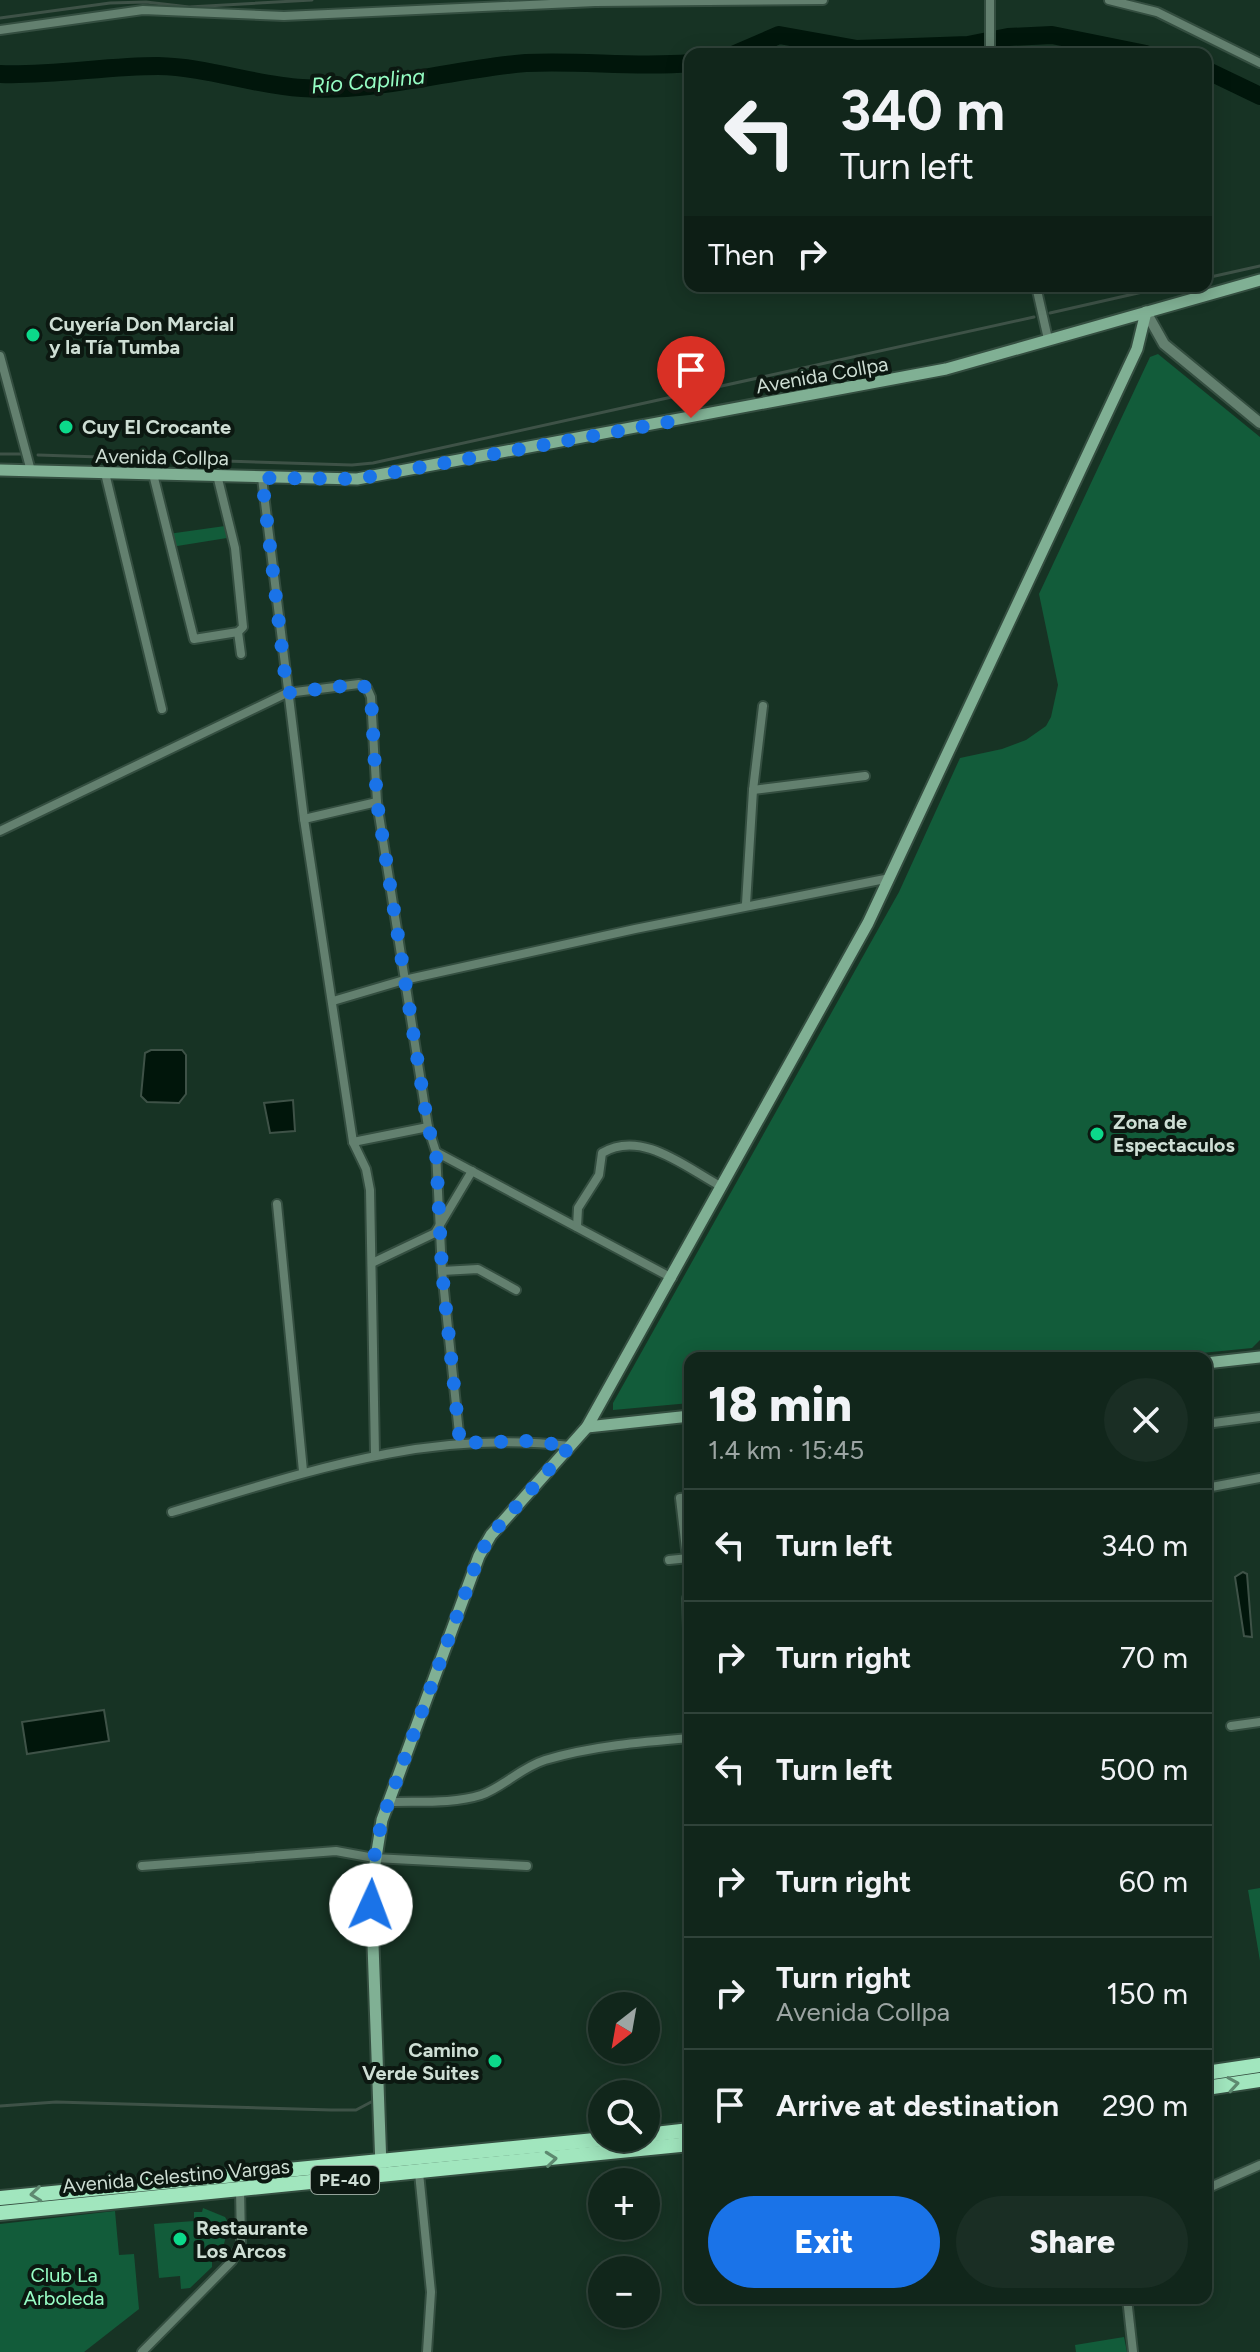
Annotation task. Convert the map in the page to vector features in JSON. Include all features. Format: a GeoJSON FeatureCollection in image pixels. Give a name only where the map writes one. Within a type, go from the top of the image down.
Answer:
{"type":"FeatureCollection","features":[{"type":"Feature","properties":{"kind":"highway"},"geometry":{"type":"LineString","coordinates":[[1212,2072],[1260,2065]]}},
{"type":"Feature","properties":{"kind":"highway"},"geometry":{"type":"LineString","coordinates":[[1212,2087],[1260,2080]]}},
{"type":"Feature","properties":{"kind":"highway","name":"Avenida Celestino Vargas"},"geometry":{"type":"LineString","coordinates":[[660,2136],[684,2137]]}},
{"type":"Feature","properties":{"kind":"highway","name":"Avenida Celestino Vargas"},"geometry":{"type":"LineString","coordinates":[[660,2140],[684,2137]]}},
{"type":"Feature","properties":{"kind":"highway","name":"Avenida Celestino Vargas"},"geometry":{"type":"LineString","coordinates":[[0,2198],[118,2185],[239,2182],[381,2170],[588,2148]]}},
{"type":"Feature","properties":{"kind":"highway","name":"Avenida Celestino Vargas"},"geometry":{"type":"LineString","coordinates":[[381,2170],[419,2173],[445,2163]]}},
{"type":"Feature","properties":{"kind":"highway","name":"Avenida Celestino Vargas"},"geometry":{"type":"LineString","coordinates":[[0,2213],[121,2201],[239,2182]]}},
{"type":"Feature","properties":{"kind":"highway"},"geometry":{"type":"LineString","coordinates":[[118,2185],[121,2201]]}},
{"type":"Feature","properties":{"kind":"main road","name":"Avenida Collpa"},"geometry":{"type":"LineString","coordinates":[[0,470],[345,480],[394,473],[892,381],[1260,280]]}},
{"type":"Feature","properties":{"kind":"main road"},"geometry":{"type":"LineString","coordinates":[[381,2170],[371,1905],[374,1858],[389,1802],[479,1556],[491,1535],[587,1427],[891,878],[1137,349],[1146,312]]}},
{"type":"Feature","properties":{"kind":"main road"},"geometry":{"type":"LineString","coordinates":[[1212,1362],[1260,1357]]}},
{"type":"Feature","properties":{"kind":"main road"},"geometry":{"type":"LineString","coordinates":[[587,1427],[684,1417]]}},
{"type":"Feature","properties":{"kind":"street"},"geometry":{"type":"LineString","coordinates":[[0,30],[143,10],[213,16],[284,16],[462,4],[823,0]]}},
{"type":"Feature","properties":{"kind":"street"},"geometry":{"type":"LineString","coordinates":[[990,0],[990,48]]}},
{"type":"Feature","properties":{"kind":"street"},"geometry":{"type":"LineString","coordinates":[[1109,0],[1157,12],[1260,63]]}},
{"type":"Feature","properties":{"kind":"street"},"geometry":{"type":"LineString","coordinates":[[1037,292],[1048,339]]}},
{"type":"Feature","properties":{"kind":"street"},"geometry":{"type":"LineString","coordinates":[[1146,312],[1164,344],[1260,423]]}},
{"type":"Feature","properties":{"kind":"street"},"geometry":{"type":"LineString","coordinates":[[0,356],[31,471]]}},
{"type":"Feature","properties":{"kind":"street"},"geometry":{"type":"LineString","coordinates":[[105,473],[162,709]]}},
{"type":"Feature","properties":{"kind":"street"},"geometry":{"type":"LineString","coordinates":[[153,474],[191,636],[199,638],[238,632],[243,627],[235,548],[217,475]]}},
{"type":"Feature","properties":{"kind":"street"},"geometry":{"type":"LineString","coordinates":[[262,478],[304,819],[353,1142],[366,1169],[372,1263],[375,1454]]}},
{"type":"Feature","properties":{"kind":"street"},"geometry":{"type":"LineString","coordinates":[[238,632],[241,654]]}},
{"type":"Feature","properties":{"kind":"street"},"geometry":{"type":"LineString","coordinates":[[0,831],[287,693],[359,684],[367,688],[371,697],[377,802],[428,1127],[436,1152],[442,1271],[460,1443]]}},
{"type":"Feature","properties":{"kind":"street"},"geometry":{"type":"LineString","coordinates":[[746,904],[753,790],[763,706]]}},
{"type":"Feature","properties":{"kind":"street"},"geometry":{"type":"LineString","coordinates":[[753,790],[865,776]]}},
{"type":"Feature","properties":{"kind":"street"},"geometry":{"type":"LineString","coordinates":[[304,819],[377,802]]}},
{"type":"Feature","properties":{"kind":"street"},"geometry":{"type":"LineString","coordinates":[[333,1001],[404,980],[746,904],[891,878]]}},
{"type":"Feature","properties":{"kind":"street"},"geometry":{"type":"LineString","coordinates":[[353,1142],[428,1127]]}},
{"type":"Feature","properties":{"kind":"street"},"geometry":{"type":"LineString","coordinates":[[577,1227],[578,1208],[595,1184],[602,1153],[625,1143],[641,1144],[722,1187]]}},
{"type":"Feature","properties":{"kind":"street"},"geometry":{"type":"LineString","coordinates":[[436,1152],[672,1278]]}},
{"type":"Feature","properties":{"kind":"street"},"geometry":{"type":"LineString","coordinates":[[372,1263],[435,1233],[472,1171]]}},
{"type":"Feature","properties":{"kind":"street"},"geometry":{"type":"LineString","coordinates":[[277,1204],[303,1471]]}},
{"type":"Feature","properties":{"kind":"street"},"geometry":{"type":"LineString","coordinates":[[442,1271],[478,1269],[516,1290]]}},
{"type":"Feature","properties":{"kind":"street"},"geometry":{"type":"LineString","coordinates":[[1212,1423],[1260,1417]]}},
{"type":"Feature","properties":{"kind":"street"},"geometry":{"type":"LineString","coordinates":[[172,1512],[303,1471],[375,1454],[460,1443],[527,1441],[570,1446]]}},
{"type":"Feature","properties":{"kind":"street"},"geometry":{"type":"LineString","coordinates":[[1212,1487],[1260,1478]]}},
{"type":"Feature","properties":{"kind":"street"},"geometry":{"type":"LineString","coordinates":[[684,1498],[680,1498],[684,1528]]}},
{"type":"Feature","properties":{"kind":"street"},"geometry":{"type":"LineString","coordinates":[[669,1560],[684,1558]]}},
{"type":"Feature","properties":{"kind":"street"},"geometry":{"type":"LineString","coordinates":[[1231,1726],[1260,1722]]}},
{"type":"Feature","properties":{"kind":"street"},"geometry":{"type":"LineString","coordinates":[[389,1802],[468,1798],[484,1794],[517,1772],[544,1761],[627,1743],[684,1738]]}},
{"type":"Feature","properties":{"kind":"street"},"geometry":{"type":"LineString","coordinates":[[142,1866],[336,1851],[374,1858],[527,1866]]}},
{"type":"Feature","properties":{"kind":"street"},"geometry":{"type":"LineString","coordinates":[[1212,2186],[1260,2165]]}},
{"type":"Feature","properties":{"kind":"street"},"geometry":{"type":"LineString","coordinates":[[419,2173],[431,2292],[427,2352]]}},
{"type":"Feature","properties":{"kind":"street"},"geometry":{"type":"LineString","coordinates":[[142,2352],[232,2261],[241,2243],[239,2182]]}},
{"type":"Feature","properties":{"kind":"street"},"geometry":{"type":"LineString","coordinates":[[1128,2304],[1133,2352]]}},
{"type":"Feature","properties":{"kind":"green space"},"geometry":{"type":"Polygon","coordinates":[[[1158,354],[1260,437],[1260,1340],[1252,1348],[1212,1352],[684,1352],[684,1404],[613,1410],[613,1403],[899,892],[960,758],[1026,740],[1046,726],[1051,717],[1058,685],[1039,594],[1150,357],[1158,354]]]}},
{"type":"Feature","properties":{"kind":"green space"},"geometry":{"type":"Polygon","coordinates":[[[225,526],[227,538],[171,547],[168,534],[225,526]]]}},
{"type":"Feature","properties":{"kind":"green space"},"geometry":{"type":"Polygon","coordinates":[[[1260,1888],[1260,1961],[1248,1890],[1260,1888]]]}},
{"type":"Feature","properties":{"kind":"green space"},"geometry":{"type":"Polygon","coordinates":[[[203,2208],[225,2217],[229,2224],[222,2252],[212,2251],[212,2267],[190,2288],[181,2289],[180,2276],[159,2278],[154,2224],[194,2221],[194,2212],[202,2212],[203,2208]]]}},
{"type":"Feature","properties":{"kind":"green space","name":"Club La Arboleda"},"geometry":{"type":"Polygon","coordinates":[[[115,2211],[119,2255],[134,2254],[139,2309],[84,2352],[0,2352],[0,2224],[115,2211]]]}},
{"type":"Feature","properties":{"kind":"green space"},"geometry":{"type":"Polygon","coordinates":[[[1124,2337],[1127,2352],[1076,2352],[1075,2345],[1124,2337]]]}},
{"type":"Feature","properties":{"kind":"shaded area"},"geometry":{"type":"Polygon","coordinates":[[[151,1050],[182,1050],[186,1055],[186,1094],[179,1103],[147,1102],[141,1096],[145,1053],[151,1050]]]}},
{"type":"Feature","properties":{"kind":"shaded area"},"geometry":{"type":"Polygon","coordinates":[[[293,1100],[295,1131],[270,1133],[264,1103],[293,1100]]]}},
{"type":"Feature","properties":{"kind":"shaded area"},"geometry":{"type":"Polygon","coordinates":[[[1243,1572],[1247,1574],[1252,1637],[1244,1636],[1235,1577],[1243,1572]]]}},
{"type":"Feature","properties":{"kind":"shaded area"},"geometry":{"type":"Polygon","coordinates":[[[104,1710],[109,1741],[27,1754],[22,1722],[104,1710]]]}},
{"type":"Feature","properties":{"kind":"waterway"},"geometry":{"type":"LineString","coordinates":[[0,18],[110,3],[146,2],[189,7],[312,0]]}},
{"type":"Feature","properties":{"kind":"waterway","name":"Río Caplina"},"geometry":{"type":"LineString","coordinates":[[749,48],[779,35],[851,48]]}},
{"type":"Feature","properties":{"kind":"waterway","name":"Río Caplina"},"geometry":{"type":"LineString","coordinates":[[885,48],[968,45],[1008,37],[1052,35],[1116,48]]}},
{"type":"Feature","properties":{"kind":"waterway","name":"Río Caplina"},"geometry":{"type":"LineString","coordinates":[[0,74],[158,66],[195,69],[284,86],[330,89],[386,84],[526,63],[684,63]]}},
{"type":"Feature","properties":{"kind":"waterway","name":"Río Caplina"},"geometry":{"type":"LineString","coordinates":[[1212,73],[1260,96]]}},
{"type":"Feature","properties":{"kind":"waterway"},"geometry":{"type":"LineString","coordinates":[[1212,277],[1260,266]]}},
{"type":"Feature","properties":{"kind":"waterway"},"geometry":{"type":"LineString","coordinates":[[1050,313],[1143,292]]}},
{"type":"Feature","properties":{"kind":"waterway"},"geometry":{"type":"LineString","coordinates":[[38,455],[352,465],[373,463],[1034,317]]}},
{"type":"Feature","properties":{"kind":"waterway"},"geometry":{"type":"LineString","coordinates":[[0,454],[23,454]]}},
{"type":"Feature","properties":{"kind":"waterway"},"geometry":{"type":"LineString","coordinates":[[0,2106],[56,2102],[356,2110],[373,2101]]}},
{"type":"Feature","properties":{"kind":"place","name":"Cuyería Don Marcial y la Tía Tumba"},"geometry":{"type":"Point","coordinates":[33,335]}},
{"type":"Feature","properties":{"kind":"place","name":"Cuy El Crocante"},"geometry":{"type":"Point","coordinates":[66,427]}},
{"type":"Feature","properties":{"kind":"place","name":"Zona de Espectaculos"},"geometry":{"type":"Point","coordinates":[1097,1134]}},
{"type":"Feature","properties":{"kind":"place","name":"Camino Verde Suites"},"geometry":{"type":"Point","coordinates":[495,2061]}},
{"type":"Feature","properties":{"kind":"place","name":"Restaurante Los Arcos"},"geometry":{"type":"Point","coordinates":[180,2239]}},
{"type":"Feature","properties":{"kind":"route"},"geometry":{"type":"LineString","coordinates":[[371,1905],[374,1858],[382,1820],[466,1583],[491,1535],[570,1446],[527,1441],[460,1443],[442,1271],[436,1152],[428,1127],[377,802],[371,697],[367,688],[359,684],[287,693],[262,478],[357,479],[691,418]]}}]}
